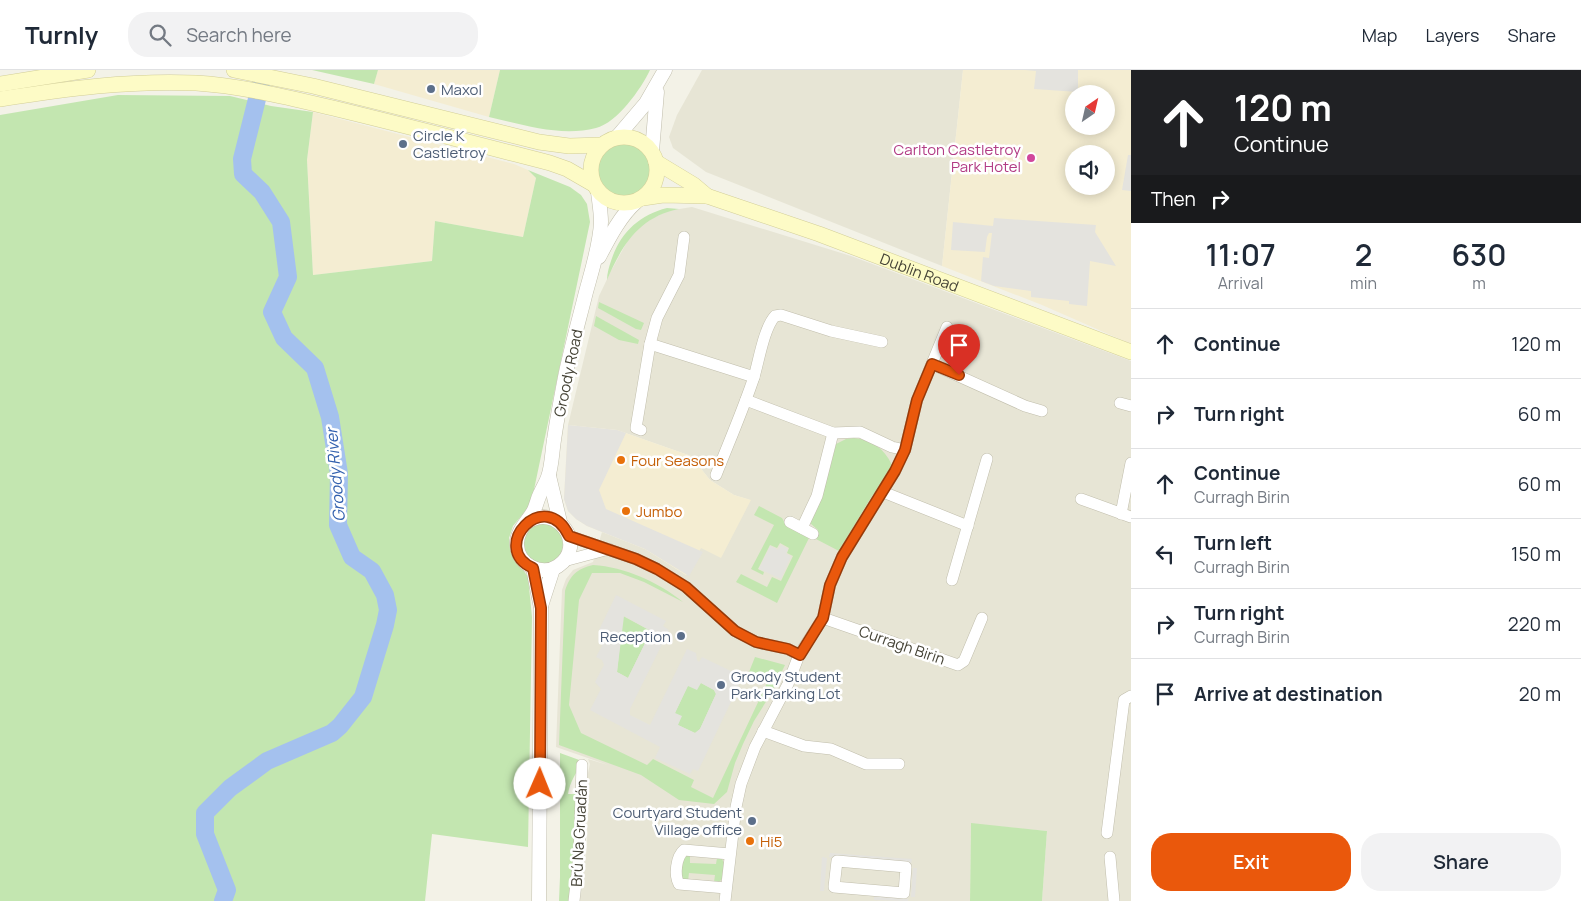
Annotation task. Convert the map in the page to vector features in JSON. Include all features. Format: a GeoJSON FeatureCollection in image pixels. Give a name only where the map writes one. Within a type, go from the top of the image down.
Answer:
{"type":"FeatureCollection","features":[{"type":"Feature","properties":{"kind":"main road"},"geometry":{"type":"LineString","coordinates":[[0,84],[35,74],[88,70]]}},
{"type":"Feature","properties":{"kind":"main road"},"geometry":{"type":"LineString","coordinates":[[241,71],[313,86],[540,142],[569,146],[602,145]]}},
{"type":"Feature","properties":{"kind":"main road"},"geometry":{"type":"LineString","coordinates":[[35,74],[41,93]]}},
{"type":"Feature","properties":{"kind":"main road"},"geometry":{"type":"LineString","coordinates":[[0,99],[100,84],[198,83],[304,101],[550,163],[567,169],[615,203],[626,204],[669,195],[707,196]]}},
{"type":"Feature","properties":{"kind":"main road"},"geometry":{"type":"LineString","coordinates":[[362,98],[371,117]]}},
{"type":"Feature","properties":{"kind":"main road"},"geometry":{"type":"LineString","coordinates":[[386,104],[391,115],[399,124]]}},
{"type":"Feature","properties":{"kind":"main road"},"geometry":{"type":"LineString","coordinates":[[595,188],[590,174],[591,163],[595,153],[602,145],[617,137],[626,137],[636,139],[645,144],[654,156],[707,196]]}},
{"type":"Feature","properties":{"kind":"main road"},"geometry":{"type":"LineString","coordinates":[[640,200],[656,182],[658,172],[654,156]]}},
{"type":"Feature","properties":{"kind":"main road","name":"Dublin Road"},"geometry":{"type":"LineString","coordinates":[[707,196],[819,234],[1131,352]]}},
{"type":"Feature","properties":{"kind":"street"},"geometry":{"type":"LineString","coordinates":[[617,137],[658,86],[666,70]]}},
{"type":"Feature","properties":{"kind":"street"},"geometry":{"type":"LineString","coordinates":[[654,156],[654,107],[658,86]]}},
{"type":"Feature","properties":{"kind":"street"},"geometry":{"type":"LineString","coordinates":[[592,270],[601,222],[595,188]]}},
{"type":"Feature","properties":{"kind":"street"},"geometry":{"type":"LineString","coordinates":[[592,270],[616,228],[640,200]]}},
{"type":"Feature","properties":{"kind":"street"},"geometry":{"type":"LineString","coordinates":[[641,430],[636,428],[650,344],[657,318],[679,275],[684,237]]}},
{"type":"Feature","properties":{"kind":"street","name":"Groody Road"},"geometry":{"type":"LineString","coordinates":[[549,476],[566,375],[592,270]]}},
{"type":"Feature","properties":{"kind":"street"},"geometry":{"type":"LineString","coordinates":[[716,474],[746,400],[769,324],[775,316],[781,315],[831,332],[882,342]]}},
{"type":"Feature","properties":{"kind":"street"},"geometry":{"type":"LineString","coordinates":[[725,901],[736,807],[746,767],[788,684],[800,655],[823,618],[830,585],[842,557],[883,492],[905,450],[916,401],[947,327]]}},
{"type":"Feature","properties":{"kind":"street"},"geometry":{"type":"LineString","coordinates":[[650,344],[754,377]]}},
{"type":"Feature","properties":{"kind":"street"},"geometry":{"type":"LineString","coordinates":[[932,364],[1025,406],[1042,411]]}},
{"type":"Feature","properties":{"kind":"street"},"geometry":{"type":"LineString","coordinates":[[746,400],[833,433],[860,432],[892,447],[905,450]]}},
{"type":"Feature","properties":{"kind":"street"},"geometry":{"type":"LineString","coordinates":[[802,528],[817,496],[833,433]]}},
{"type":"Feature","properties":{"kind":"street"},"geometry":{"type":"LineString","coordinates":[[952,580],[987,459]]}},
{"type":"Feature","properties":{"kind":"street"},"geometry":{"type":"LineString","coordinates":[[1081,499],[1126,515],[1131,463]]}},
{"type":"Feature","properties":{"kind":"street"},"geometry":{"type":"LineString","coordinates":[[541,608],[558,565],[570,547],[569,536],[560,522],[549,476]]}},
{"type":"Feature","properties":{"kind":"street"},"geometry":{"type":"LineString","coordinates":[[549,476],[534,511],[520,530],[517,538],[518,554],[524,562],[533,568],[541,570],[609,549]]}},
{"type":"Feature","properties":{"kind":"street"},"geometry":{"type":"LineString","coordinates":[[883,492],[968,526]]}},
{"type":"Feature","properties":{"kind":"street"},"geometry":{"type":"LineString","coordinates":[[526,523],[536,518],[548,517],[560,522]]}},
{"type":"Feature","properties":{"kind":"street"},"geometry":{"type":"LineString","coordinates":[[790,522],[813,534]]}},
{"type":"Feature","properties":{"kind":"street"},"geometry":{"type":"LineString","coordinates":[[569,536],[643,562],[672,577],[686,587],[729,626],[742,635],[763,644],[788,649],[800,655]]}},
{"type":"Feature","properties":{"kind":"street"},"geometry":{"type":"LineString","coordinates":[[533,568],[541,608],[539,901]]}},
{"type":"Feature","properties":{"kind":"street","name":"Curragh Birin"},"geometry":{"type":"LineString","coordinates":[[823,618],[958,665],[964,661],[982,618]]}},
{"type":"Feature","properties":{"kind":"street"},"geometry":{"type":"LineString","coordinates":[[1107,833],[1124,700],[1131,696]]}},
{"type":"Feature","properties":{"kind":"street"},"geometry":{"type":"LineString","coordinates":[[763,731],[804,746],[831,750],[866,764],[899,764]]}},
{"type":"Feature","properties":{"kind":"street","name":"Brú Na Gruadán"},"geometry":{"type":"LineString","coordinates":[[574,901],[580,857],[582,765]]}},
{"type":"Feature","properties":{"kind":"street"},"geometry":{"type":"LineString","coordinates":[[726,888],[678,884],[676,879],[677,861],[678,856],[684,850],[730,854]]}},
{"type":"Feature","properties":{"kind":"street"},"geometry":{"type":"LineString","coordinates":[[1110,857],[1114,901]]}},
{"type":"Feature","properties":{"kind":"street"},"geometry":{"type":"LineString","coordinates":[[837,861],[906,867],[904,893],[857,889],[834,887],[837,861]]}},
{"type":"Feature","properties":{"kind":"street"},"geometry":{"type":"LineString","coordinates":[[856,901],[857,889]]}},
{"type":"Feature","properties":{"kind":"shaded area"},"geometry":{"type":"Polygon","coordinates":[[[378,70],[500,70],[489,117],[374,84],[378,70]]]}},
{"type":"Feature","properties":{"kind":"shaded area"},"geometry":{"type":"Polygon","coordinates":[[[702,70],[963,70],[942,266],[706,172],[673,148],[669,137],[677,115],[702,70]]]}},
{"type":"Feature","properties":{"kind":"shaded area"},"geometry":{"type":"Polygon","coordinates":[[[963,70],[1131,70],[1131,344],[1042,305],[942,266],[963,70]]]}},
{"type":"Feature","properties":{"kind":"shaded area"},"geometry":{"type":"Polygon","coordinates":[[[1025,70],[1078,70],[1078,85],[1065,85],[1065,91],[1034,89],[1036,71],[1025,70]]]}},
{"type":"Feature","properties":{"kind":"shaded area"},"geometry":{"type":"Polygon","coordinates":[[[313,112],[514,164],[528,170],[536,178],[523,237],[435,221],[432,261],[313,275],[307,160],[313,112]]]}},
{"type":"Feature","properties":{"kind":"shaded area"},"geometry":{"type":"Polygon","coordinates":[[[1128,155],[1131,155],[1131,191],[1122,190],[1128,155]]]}},
{"type":"Feature","properties":{"kind":"shaded area"},"geometry":{"type":"Polygon","coordinates":[[[692,207],[851,256],[1131,361],[1131,901],[1042,901],[1047,831],[971,824],[970,901],[580,901],[587,847],[588,773],[590,764],[588,759],[608,765],[556,747],[562,590],[566,579],[573,570],[593,562],[602,532],[645,549],[686,575],[701,547],[721,557],[750,500],[734,495],[710,480],[691,456],[617,430],[568,425],[599,296],[628,240],[645,222],[667,211],[692,207]]]}},
{"type":"Feature","properties":{"kind":"shaded area"},"geometry":{"type":"Polygon","coordinates":[[[994,218],[1096,225],[1095,232],[1116,266],[1090,261],[1087,306],[1069,304],[1069,301],[1031,297],[1031,291],[994,286],[981,281],[983,257],[989,258],[992,233],[989,233],[987,237],[985,252],[951,250],[953,222],[993,226],[994,218]]]}},
{"type":"Feature","properties":{"kind":"shaded area"},"geometry":{"type":"Polygon","coordinates":[[[568,425],[617,430],[691,456],[710,480],[734,495],[751,500],[721,558],[701,548],[686,575],[645,549],[587,526],[576,519],[568,511],[564,499],[568,425]]]}},
{"type":"Feature","properties":{"kind":"shaded area"},"geometry":{"type":"Polygon","coordinates":[[[568,425],[617,430],[626,433],[599,490],[606,509],[703,552],[689,576],[645,549],[587,526],[568,511],[564,499],[568,425]]]}},
{"type":"Feature","properties":{"kind":"shaded area"},"geometry":{"type":"Polygon","coordinates":[[[781,545],[788,549],[786,554],[791,556],[781,579],[759,569],[770,546],[778,550],[781,545]]]}},
{"type":"Feature","properties":{"kind":"shaded area","name":"Groody Student Park Parking Lot"},"geometry":{"type":"Polygon","coordinates":[[[616,595],[666,621],[663,626],[669,630],[630,709],[630,715],[650,725],[687,649],[696,653],[699,662],[702,657],[737,674],[734,682],[739,685],[698,771],[693,769],[690,774],[655,758],[660,747],[590,710],[601,689],[595,682],[604,665],[602,660],[596,657],[607,635],[599,630],[616,595]],[[624,616],[617,672],[628,678],[651,631],[624,616]],[[701,683],[697,690],[688,686],[675,713],[682,716],[678,725],[695,733],[700,729],[716,694],[714,690],[701,683]]]}},
{"type":"Feature","properties":{"kind":"shaded area"},"geometry":{"type":"Polygon","coordinates":[[[830,853],[912,859],[911,864],[829,857],[830,853]]]}},
{"type":"Feature","properties":{"kind":"shaded area"},"geometry":{"type":"Polygon","coordinates":[[[822,857],[827,858],[824,891],[820,891],[822,857]]]}},
{"type":"Feature","properties":{"kind":"shaded area"},"geometry":{"type":"Polygon","coordinates":[[[913,868],[917,868],[915,897],[911,897],[913,868]]]}},
{"type":"Feature","properties":{"kind":"shaded area"},"geometry":{"type":"Polygon","coordinates":[[[874,896],[908,899],[908,901],[874,900],[874,896]]]}},
{"type":"Feature","properties":{"kind":"green space"},"geometry":{"type":"Polygon","coordinates":[[[312,70],[378,70],[374,84],[312,70]]]}},
{"type":"Feature","properties":{"kind":"green space"},"geometry":{"type":"Polygon","coordinates":[[[500,70],[650,70],[628,104],[604,125],[583,130],[556,131],[489,117],[500,70]]]}},
{"type":"Feature","properties":{"kind":"green space"},"geometry":{"type":"Polygon","coordinates":[[[118,95],[230,96],[271,106],[313,112],[307,160],[313,275],[432,261],[435,221],[523,237],[536,178],[528,170],[570,187],[581,195],[587,204],[590,222],[531,504],[513,526],[509,538],[510,550],[528,577],[532,617],[528,847],[432,834],[425,901],[0,901],[0,115],[118,95]]]}},
{"type":"Feature","properties":{"kind":"green space"},"geometry":{"type":"Polygon","coordinates":[[[619,142],[629,142],[644,150],[650,159],[652,170],[650,181],[644,190],[629,198],[619,198],[608,193],[601,186],[596,175],[596,165],[601,154],[608,147],[619,142]]]}},
{"type":"Feature","properties":{"kind":"green space"},"geometry":{"type":"Polygon","coordinates":[[[667,208],[679,209],[653,219],[634,234],[619,255],[607,280],[615,251],[625,234],[639,220],[667,208]]]}},
{"type":"Feature","properties":{"kind":"green space"},"geometry":{"type":"Polygon","coordinates":[[[599,302],[644,323],[641,330],[598,308],[599,302]]]}},
{"type":"Feature","properties":{"kind":"green space"},"geometry":{"type":"Polygon","coordinates":[[[596,316],[639,340],[638,344],[619,340],[594,326],[596,316]]]}},
{"type":"Feature","properties":{"kind":"green space"},"geometry":{"type":"Polygon","coordinates":[[[854,438],[877,446],[892,465],[887,480],[872,496],[839,551],[814,538],[818,530],[810,523],[826,483],[836,444],[846,439],[854,438]]]}},
{"type":"Feature","properties":{"kind":"green space"},"geometry":{"type":"Polygon","coordinates":[[[759,506],[782,518],[786,525],[809,538],[777,603],[736,582],[741,574],[767,587],[772,577],[781,581],[793,556],[787,553],[789,548],[780,543],[777,548],[770,545],[758,569],[764,572],[763,575],[751,569],[774,525],[754,515],[759,506]]]}},
{"type":"Feature","properties":{"kind":"green space"},"geometry":{"type":"Polygon","coordinates":[[[543,524],[557,530],[563,544],[557,558],[543,564],[529,558],[523,544],[529,530],[543,524]]]}},
{"type":"Feature","properties":{"kind":"green space"},"geometry":{"type":"Polygon","coordinates":[[[593,565],[629,572],[663,588],[683,602],[644,582],[620,573],[592,573],[579,600],[569,705],[581,733],[647,765],[653,759],[694,780],[691,787],[713,798],[768,681],[749,672],[755,657],[785,665],[743,744],[735,763],[727,792],[714,804],[679,800],[641,775],[559,745],[565,591],[575,573],[593,565]]]}},
{"type":"Feature","properties":{"kind":"green space"},"geometry":{"type":"Polygon","coordinates":[[[623,616],[651,631],[628,678],[617,672],[623,616]]]}},
{"type":"Feature","properties":{"kind":"green space"},"geometry":{"type":"Polygon","coordinates":[[[701,683],[714,690],[716,694],[700,729],[695,733],[678,725],[675,713],[688,685],[701,683]]]}},
{"type":"Feature","properties":{"kind":"green space"},"geometry":{"type":"Polygon","coordinates":[[[560,753],[582,761],[568,794],[578,794],[571,901],[559,901],[560,753]]]}},
{"type":"Feature","properties":{"kind":"green space"},"geometry":{"type":"Polygon","coordinates":[[[971,823],[1047,831],[1042,901],[970,901],[971,823]]]}},
{"type":"Feature","properties":{"kind":"green space"},"geometry":{"type":"Polygon","coordinates":[[[690,856],[690,863],[716,864],[717,858],[722,859],[724,863],[722,879],[719,882],[714,882],[715,875],[689,873],[688,881],[683,880],[681,865],[684,857],[690,856]]]}},
{"type":"Feature","properties":{"kind":"waterway","name":"Groody River"},"geometry":{"type":"LineString","coordinates":[[223,901],[227,890],[205,834],[205,813],[230,788],[267,761],[332,733],[340,726],[363,697],[388,610],[385,595],[372,571],[352,557],[338,525],[339,474],[330,417],[315,368],[284,338],[272,312],[288,277],[281,222],[262,192],[243,174],[242,159],[263,75]]}},
{"type":"Feature","properties":{"kind":"place","name":"Maxol"},"geometry":{"type":"Point","coordinates":[431,89]}},
{"type":"Feature","properties":{"kind":"place","name":"Circle K Castletroy"},"geometry":{"type":"Point","coordinates":[403,144]}},
{"type":"Feature","properties":{"kind":"place","name":"Carlton Castletroy Park Hotel"},"geometry":{"type":"Point","coordinates":[1031,158]}},
{"type":"Feature","properties":{"kind":"place","name":"Four Seasons"},"geometry":{"type":"Point","coordinates":[621,460]}},
{"type":"Feature","properties":{"kind":"place","name":"Jumbo"},"geometry":{"type":"Point","coordinates":[626,511]}},
{"type":"Feature","properties":{"kind":"place","name":"Reception"},"geometry":{"type":"Point","coordinates":[681,636]}},
{"type":"Feature","properties":{"kind":"place","name":"Groody Student Park Parking Lot"},"geometry":{"type":"Point","coordinates":[721,685]}},
{"type":"Feature","properties":{"kind":"place","name":"Courtyard Student Village office"},"geometry":{"type":"Point","coordinates":[752,821]}},
{"type":"Feature","properties":{"kind":"place","name":"Hi5"},"geometry":{"type":"Point","coordinates":[750,841]}},
{"type":"Feature","properties":{"kind":"route"},"geometry":{"type":"LineString","coordinates":[[540,784],[541,608],[537,596],[533,568],[524,562],[518,554],[517,538],[520,530],[526,523],[536,518],[548,517],[554,519],[560,522],[569,536],[643,562],[672,577],[686,587],[735,631],[756,642],[788,649],[800,655],[823,618],[830,585],[842,557],[883,492],[905,450],[917,400],[932,364],[959,375]]}}]}
